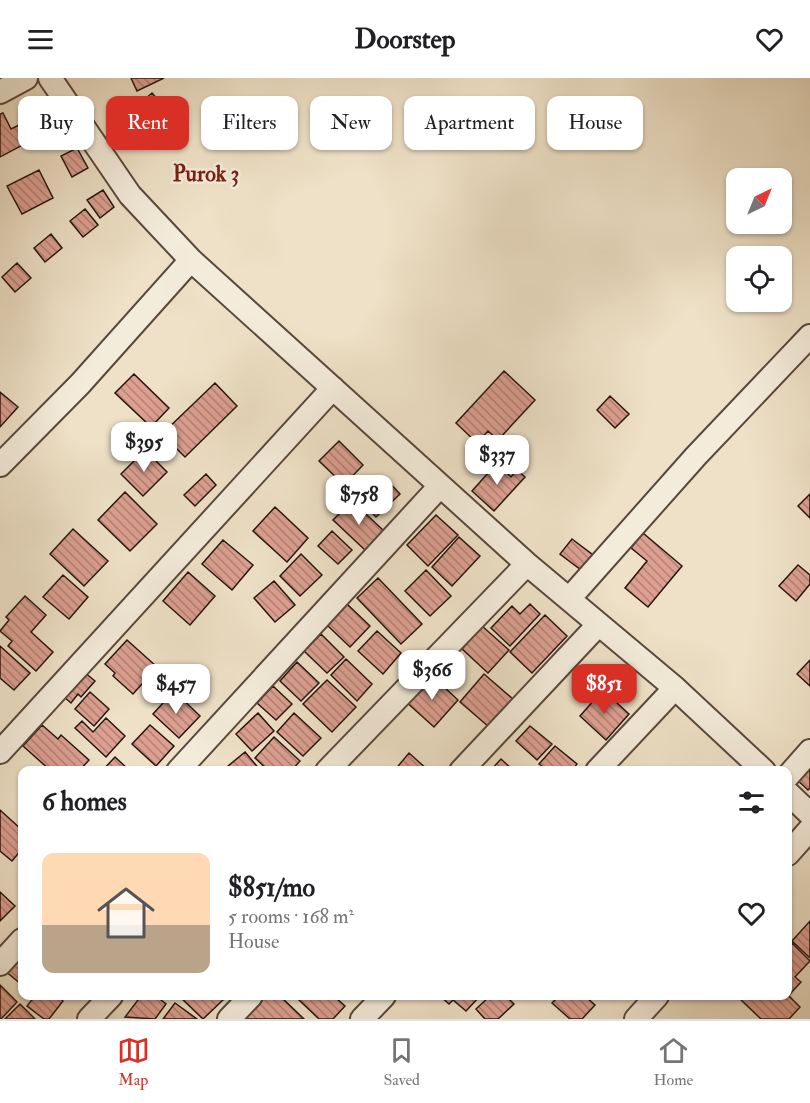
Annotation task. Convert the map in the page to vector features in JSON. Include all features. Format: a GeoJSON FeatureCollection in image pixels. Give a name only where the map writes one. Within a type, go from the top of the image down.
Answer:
{"type":"FeatureCollection","features":[{"type":"Feature","properties":{"kind":"street"},"geometry":{"type":"LineString","coordinates":[[0,92],[26,78]]}},
{"type":"Feature","properties":{"kind":"street"},"geometry":{"type":"LineString","coordinates":[[50,78],[130,195],[191,260],[527,564],[675,688],[759,766]]}},
{"type":"Feature","properties":{"kind":"street"},"geometry":{"type":"LineString","coordinates":[[0,465],[80,384],[191,260]]}},
{"type":"Feature","properties":{"kind":"street"},"geometry":{"type":"LineString","coordinates":[[569,600],[696,456],[810,336]]}},
{"type":"Feature","properties":{"kind":"street"},"geometry":{"type":"LineString","coordinates":[[0,752],[333,388]]}},
{"type":"Feature","properties":{"kind":"street"},"geometry":{"type":"LineString","coordinates":[[183,766],[440,486]]}},
{"type":"Feature","properties":{"kind":"street"},"geometry":{"type":"LineString","coordinates":[[332,766],[527,564]]}},
{"type":"Feature","properties":{"kind":"street"},"geometry":{"type":"LineString","coordinates":[[466,766],[598,625]]}},
{"type":"Feature","properties":{"kind":"street"},"geometry":{"type":"LineString","coordinates":[[602,766],[675,688]]}},
{"type":"Feature","properties":{"kind":"street"},"geometry":{"type":"LineString","coordinates":[[792,771],[810,751]]}},
{"type":"Feature","properties":{"kind":"street"},"geometry":{"type":"LineString","coordinates":[[792,797],[810,814]]}},
{"type":"Feature","properties":{"kind":"street"},"geometry":{"type":"LineString","coordinates":[[792,849],[810,829]]}},
{"type":"Feature","properties":{"kind":"street"},"geometry":{"type":"LineString","coordinates":[[0,964],[18,944]]}},
{"type":"Feature","properties":{"kind":"street"},"geometry":{"type":"LineString","coordinates":[[89,1019],[107,1000]]}},
{"type":"Feature","properties":{"kind":"street"},"geometry":{"type":"LineString","coordinates":[[229,1019],[247,1000]]}},
{"type":"Feature","properties":{"kind":"street"},"geometry":{"type":"LineString","coordinates":[[362,1019],[380,1000]]}},
{"type":"Feature","properties":{"kind":"street"},"geometry":{"type":"LineString","coordinates":[[636,1019],[653,1000]]}},
{"type":"Feature","properties":{"kind":"building"},"geometry":{"type":"Polygon","coordinates":[[[131,78],[164,78],[137,91],[131,78]]]}},
{"type":"Feature","properties":{"kind":"building"},"geometry":{"type":"Polygon","coordinates":[[[3,113],[11,129],[18,126],[18,147],[0,157],[0,114],[3,113]]]}},
{"type":"Feature","properties":{"kind":"building"},"geometry":{"type":"Polygon","coordinates":[[[78,150],[88,168],[72,177],[61,156],[78,150]]]}},
{"type":"Feature","properties":{"kind":"building"},"geometry":{"type":"Polygon","coordinates":[[[39,170],[53,198],[22,214],[7,186],[39,170]]]}},
{"type":"Feature","properties":{"kind":"building"},"geometry":{"type":"Polygon","coordinates":[[[103,190],[114,207],[100,218],[87,200],[103,190]]]}},
{"type":"Feature","properties":{"kind":"building"},"geometry":{"type":"Polygon","coordinates":[[[85,209],[98,225],[83,237],[70,221],[85,209]]]}},
{"type":"Feature","properties":{"kind":"building"},"geometry":{"type":"Polygon","coordinates":[[[51,234],[62,248],[45,262],[34,248],[51,234]]]}},
{"type":"Feature","properties":{"kind":"building"},"geometry":{"type":"Polygon","coordinates":[[[17,263],[31,278],[15,292],[2,277],[17,263]]]}},
{"type":"Feature","properties":{"kind":"building"},"geometry":{"type":"Polygon","coordinates":[[[504,371],[535,400],[498,440],[488,431],[477,443],[456,423],[504,371]]]}},
{"type":"Feature","properties":{"kind":"building"},"geometry":{"type":"Polygon","coordinates":[[[134,374],[169,408],[151,427],[115,393],[134,374]]]}},
{"type":"Feature","properties":{"kind":"building"},"geometry":{"type":"Polygon","coordinates":[[[215,383],[237,406],[185,457],[162,434],[215,383]]]}},
{"type":"Feature","properties":{"kind":"building"},"geometry":{"type":"Polygon","coordinates":[[[0,392],[18,407],[0,427],[0,392]]]}},
{"type":"Feature","properties":{"kind":"building"},"geometry":{"type":"Polygon","coordinates":[[[610,396],[629,414],[615,428],[597,410],[610,396]]]}},
{"type":"Feature","properties":{"kind":"building"},"geometry":{"type":"Polygon","coordinates":[[[339,441],[363,465],[344,485],[319,461],[339,441]]]}},
{"type":"Feature","properties":{"kind":"building"},"geometry":{"type":"Polygon","coordinates":[[[145,450],[167,472],[143,496],[121,474],[145,450]]]}},
{"type":"Feature","properties":{"kind":"building"},"geometry":{"type":"Polygon","coordinates":[[[497,463],[511,477],[517,470],[525,477],[494,511],[472,491],[497,463]]]}},
{"type":"Feature","properties":{"kind":"building"},"geometry":{"type":"Polygon","coordinates":[[[206,474],[216,485],[195,506],[184,495],[206,474]]]}},
{"type":"Feature","properties":{"kind":"building"},"geometry":{"type":"Polygon","coordinates":[[[385,478],[400,494],[376,517],[361,501],[385,478]]]}},
{"type":"Feature","properties":{"kind":"building"},"geometry":{"type":"Polygon","coordinates":[[[125,492],[157,524],[130,551],[98,520],[125,492]]]}},
{"type":"Feature","properties":{"kind":"building"},"geometry":{"type":"Polygon","coordinates":[[[810,494],[810,518],[798,506],[810,494]]]}},
{"type":"Feature","properties":{"kind":"building"},"geometry":{"type":"Polygon","coordinates":[[[352,501],[384,531],[365,550],[333,520],[352,501]]]}},
{"type":"Feature","properties":{"kind":"building"},"geometry":{"type":"Polygon","coordinates":[[[275,507],[308,538],[287,562],[253,531],[275,507]]]}},
{"type":"Feature","properties":{"kind":"building"},"geometry":{"type":"Polygon","coordinates":[[[436,515],[458,535],[428,566],[407,545],[436,515]]]}},
{"type":"Feature","properties":{"kind":"building"},"geometry":{"type":"Polygon","coordinates":[[[73,529],[108,561],[84,586],[50,554],[73,529]]]}},
{"type":"Feature","properties":{"kind":"building"},"geometry":{"type":"Polygon","coordinates":[[[332,531],[352,550],[338,564],[318,546],[332,531]]]}},
{"type":"Feature","properties":{"kind":"building"},"geometry":{"type":"Polygon","coordinates":[[[643,533],[682,566],[648,607],[625,588],[647,561],[631,548],[643,533]]]}},
{"type":"Feature","properties":{"kind":"building"},"geometry":{"type":"Polygon","coordinates":[[[459,537],[480,556],[452,586],[432,567],[459,537]]]}},
{"type":"Feature","properties":{"kind":"building"},"geometry":{"type":"Polygon","coordinates":[[[572,539],[593,555],[581,570],[560,554],[572,539]]]}},
{"type":"Feature","properties":{"kind":"building"},"geometry":{"type":"Polygon","coordinates":[[[223,540],[253,565],[232,590],[202,564],[223,540]]]}},
{"type":"Feature","properties":{"kind":"building"},"geometry":{"type":"Polygon","coordinates":[[[301,554],[322,575],[300,596],[280,576],[301,554]]]}},
{"type":"Feature","properties":{"kind":"building"},"geometry":{"type":"Polygon","coordinates":[[[798,565],[810,575],[810,584],[796,601],[779,586],[798,565]]]}},
{"type":"Feature","properties":{"kind":"building"},"geometry":{"type":"Polygon","coordinates":[[[426,570],[451,596],[430,616],[405,591],[426,570]]]}},
{"type":"Feature","properties":{"kind":"building"},"geometry":{"type":"Polygon","coordinates":[[[188,572],[215,596],[190,625],[163,601],[188,572]]]}},
{"type":"Feature","properties":{"kind":"building"},"geometry":{"type":"Polygon","coordinates":[[[63,575],[88,597],[69,619],[43,597],[63,575]]]}},
{"type":"Feature","properties":{"kind":"building"},"geometry":{"type":"Polygon","coordinates":[[[378,578],[422,624],[401,644],[357,598],[378,578]]]}},
{"type":"Feature","properties":{"kind":"building"},"geometry":{"type":"Polygon","coordinates":[[[274,581],[295,605],[275,622],[254,598],[274,581]]]}},
{"type":"Feature","properties":{"kind":"building"},"geometry":{"type":"Polygon","coordinates":[[[25,596],[46,615],[31,632],[53,652],[36,671],[8,646],[12,641],[0,631],[9,620],[6,617],[25,596]]]}},
{"type":"Feature","properties":{"kind":"building"},"geometry":{"type":"Polygon","coordinates":[[[347,604],[370,626],[350,647],[327,625],[347,604]]]}},
{"type":"Feature","properties":{"kind":"building"},"geometry":{"type":"Polygon","coordinates":[[[530,604],[540,614],[510,646],[491,628],[512,606],[520,614],[530,604]]]}},
{"type":"Feature","properties":{"kind":"building"},"geometry":{"type":"Polygon","coordinates":[[[545,615],[567,636],[532,673],[510,652],[545,615]]]}},
{"type":"Feature","properties":{"kind":"building"},"geometry":{"type":"Polygon","coordinates":[[[482,626],[509,650],[488,673],[462,649],[482,626]]]}},
{"type":"Feature","properties":{"kind":"building"},"geometry":{"type":"Polygon","coordinates":[[[377,631],[401,653],[383,674],[358,651],[377,631]]]}},
{"type":"Feature","properties":{"kind":"building"},"geometry":{"type":"Polygon","coordinates":[[[321,634],[344,657],[327,673],[304,651],[321,634]]]}},
{"type":"Feature","properties":{"kind":"building"},"geometry":{"type":"Polygon","coordinates":[[[127,640],[157,667],[133,694],[113,676],[115,673],[105,664],[127,640]]]}},
{"type":"Feature","properties":{"kind":"building"},"geometry":{"type":"Polygon","coordinates":[[[0,646],[30,673],[14,690],[0,678],[0,646]]]}},
{"type":"Feature","properties":{"kind":"building"},"geometry":{"type":"Polygon","coordinates":[[[346,659],[372,684],[357,701],[331,675],[346,659]]]}},
{"type":"Feature","properties":{"kind":"building"},"geometry":{"type":"Polygon","coordinates":[[[810,660],[810,686],[797,674],[810,660]]]}},
{"type":"Feature","properties":{"kind":"building"},"geometry":{"type":"Polygon","coordinates":[[[297,662],[319,683],[301,701],[280,681],[297,662]]]}},
{"type":"Feature","properties":{"kind":"building"},"geometry":{"type":"Polygon","coordinates":[[[84,672],[95,681],[81,697],[78,694],[71,703],[63,696],[84,672]]]}},
{"type":"Feature","properties":{"kind":"building"},"geometry":{"type":"Polygon","coordinates":[[[484,674],[513,699],[489,727],[460,702],[484,674]]]}},
{"type":"Feature","properties":{"kind":"building"},"geometry":{"type":"Polygon","coordinates":[[[431,675],[458,700],[434,727],[404,700],[431,675]]]}},
{"type":"Feature","properties":{"kind":"building"},"geometry":{"type":"Polygon","coordinates":[[[327,680],[356,707],[332,732],[303,704],[327,680]]]}},
{"type":"Feature","properties":{"kind":"building"},"geometry":{"type":"Polygon","coordinates":[[[273,686],[292,704],[276,720],[257,703],[273,686]]]}},
{"type":"Feature","properties":{"kind":"building"},"geometry":{"type":"Polygon","coordinates":[[[603,690],[629,714],[606,740],[580,716],[603,690]]]}},
{"type":"Feature","properties":{"kind":"building"},"geometry":{"type":"Polygon","coordinates":[[[174,691],[200,716],[179,738],[153,714],[174,691]]]}},
{"type":"Feature","properties":{"kind":"building"},"geometry":{"type":"Polygon","coordinates":[[[90,692],[109,709],[94,726],[75,709],[90,692]]]}},
{"type":"Feature","properties":{"kind":"building"},"geometry":{"type":"Polygon","coordinates":[[[258,713],[274,731],[252,751],[236,734],[258,713]]]}},
{"type":"Feature","properties":{"kind":"building"},"geometry":{"type":"Polygon","coordinates":[[[294,713],[321,738],[303,756],[277,732],[294,713]]]}},
{"type":"Feature","properties":{"kind":"building"},"geometry":{"type":"Polygon","coordinates":[[[106,718],[125,736],[106,757],[75,728],[82,721],[93,732],[106,718]]]}},
{"type":"Feature","properties":{"kind":"building"},"geometry":{"type":"Polygon","coordinates":[[[42,725],[58,739],[61,735],[89,760],[84,766],[45,766],[23,746],[42,725]]]}},
{"type":"Feature","properties":{"kind":"building"},"geometry":{"type":"Polygon","coordinates":[[[150,725],[174,746],[156,766],[132,744],[150,725]]]}},
{"type":"Feature","properties":{"kind":"building"},"geometry":{"type":"Polygon","coordinates":[[[530,726],[552,744],[537,760],[516,741],[530,726]]]}},
{"type":"Feature","properties":{"kind":"building"},"geometry":{"type":"Polygon","coordinates":[[[274,737],[300,761],[296,766],[264,766],[255,758],[274,737]]]}},
{"type":"Feature","properties":{"kind":"building"},"geometry":{"type":"Polygon","coordinates":[[[555,746],[577,764],[576,766],[542,766],[539,764],[555,746]]]}},
{"type":"Feature","properties":{"kind":"building"},"geometry":{"type":"Polygon","coordinates":[[[245,752],[257,766],[228,766],[245,752]]]}},
{"type":"Feature","properties":{"kind":"building"},"geometry":{"type":"Polygon","coordinates":[[[409,753],[423,766],[398,766],[409,753]]]}},
{"type":"Feature","properties":{"kind":"building"},"geometry":{"type":"Polygon","coordinates":[[[810,753],[810,788],[808,790],[794,777],[810,753]]]}},
{"type":"Feature","properties":{"kind":"building"},"geometry":{"type":"Polygon","coordinates":[[[115,757],[125,766],[107,766],[115,757]]]}},
{"type":"Feature","properties":{"kind":"building"},"geometry":{"type":"Polygon","coordinates":[[[501,759],[509,766],[495,766],[501,759]]]}},
{"type":"Feature","properties":{"kind":"building"},"geometry":{"type":"Polygon","coordinates":[[[0,810],[18,826],[18,854],[12,861],[0,851],[0,810]]]}},
{"type":"Feature","properties":{"kind":"building"},"geometry":{"type":"Polygon","coordinates":[[[0,892],[15,906],[0,921],[0,892]]]}},
{"type":"Feature","properties":{"kind":"building"},"geometry":{"type":"Polygon","coordinates":[[[810,921],[810,958],[792,941],[810,921]]]}},
{"type":"Feature","properties":{"kind":"building"},"geometry":{"type":"Polygon","coordinates":[[[792,943],[810,961],[795,977],[801,982],[792,992],[792,943]]]}},
{"type":"Feature","properties":{"kind":"building"},"geometry":{"type":"Polygon","coordinates":[[[18,959],[18,982],[4,970],[18,959]]]}},
{"type":"Feature","properties":{"kind":"building"},"geometry":{"type":"Polygon","coordinates":[[[0,985],[17,1002],[1,1019],[0,1019],[0,985]]]}},
{"type":"Feature","properties":{"kind":"building"},"geometry":{"type":"Polygon","coordinates":[[[792,999],[800,1007],[789,1019],[761,1019],[741,1000],[792,999]]]}},
{"type":"Feature","properties":{"kind":"building"},"geometry":{"type":"Polygon","coordinates":[[[32,1000],[63,1001],[49,1019],[44,1019],[27,1006],[32,1000]]]}},
{"type":"Feature","properties":{"kind":"building"},"geometry":{"type":"Polygon","coordinates":[[[138,1000],[161,1000],[166,1004],[155,1019],[125,1017],[138,1000]]]}},
{"type":"Feature","properties":{"kind":"building"},"geometry":{"type":"Polygon","coordinates":[[[183,1000],[223,1000],[203,1019],[183,1000]]]}},
{"type":"Feature","properties":{"kind":"building"},"geometry":{"type":"Polygon","coordinates":[[[261,1000],[284,1000],[304,1019],[246,1019],[245,1017],[261,1000]]]}},
{"type":"Feature","properties":{"kind":"building"},"geometry":{"type":"Polygon","coordinates":[[[299,1000],[338,1000],[345,1006],[333,1019],[319,1019],[299,1000]]]}},
{"type":"Feature","properties":{"kind":"building"},"geometry":{"type":"Polygon","coordinates":[[[453,1000],[476,1000],[466,1011],[453,1000]]]}},
{"type":"Feature","properties":{"kind":"building"},"geometry":{"type":"Polygon","coordinates":[[[486,1000],[510,1000],[514,1004],[498,1019],[485,1019],[476,1009],[486,1000]]]}},
{"type":"Feature","properties":{"kind":"building"},"geometry":{"type":"Polygon","coordinates":[[[555,1000],[589,1000],[595,1005],[582,1019],[570,1019],[552,1003],[555,1000]]]}},
{"type":"Feature","properties":{"kind":"building"},"geometry":{"type":"Polygon","coordinates":[[[175,1003],[197,1019],[163,1019],[175,1003]]]}},
{"type":"Feature","properties":{"kind":"building"},"geometry":{"type":"Polygon","coordinates":[[[20,1004],[35,1019],[5,1019],[20,1004]]]}},
{"type":"Feature","properties":{"kind":"district","name":"Purok 3"},"geometry":{"type":"Point","coordinates":[206,173]}}]}
